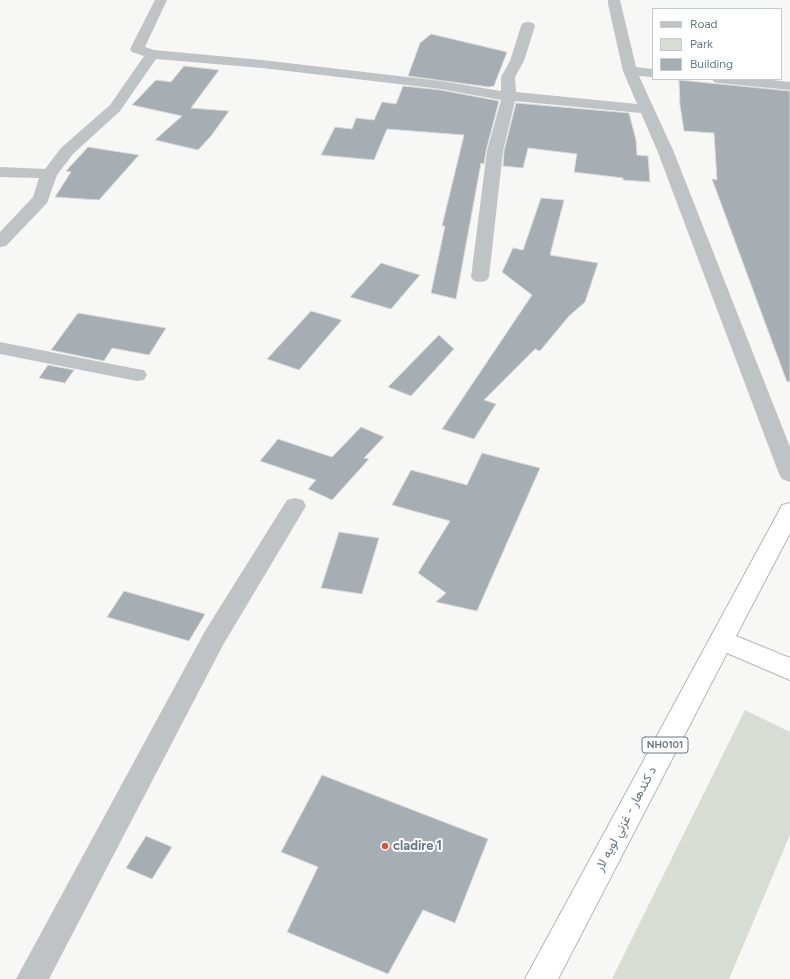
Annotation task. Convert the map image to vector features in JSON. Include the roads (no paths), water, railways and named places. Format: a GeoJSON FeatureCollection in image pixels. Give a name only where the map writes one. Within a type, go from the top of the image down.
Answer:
{"type":"FeatureCollection","features":[{"type":"Feature","properties":{"kind":"highway","name":"د کندهار - غزني لويه لار"},"geometry":{"type":"LineString","coordinates":[[541,979],[790,511]]}},
{"type":"Feature","properties":{"kind":"highway"},"geometry":{"type":"LineString","coordinates":[[721,640],[790,669]]}},
{"type":"Feature","properties":{"kind":"street"},"geometry":{"type":"LineString","coordinates":[[161,0],[137,49],[152,54],[410,82],[509,96],[646,109]]}},
{"type":"Feature","properties":{"kind":"street"},"geometry":{"type":"LineString","coordinates":[[614,0],[630,71],[665,150],[790,474]]}},
{"type":"Feature","properties":{"kind":"street"},"geometry":{"type":"LineString","coordinates":[[480,277],[495,151],[509,96],[508,77],[517,61],[528,26]]}},
{"type":"Feature","properties":{"kind":"street"},"geometry":{"type":"LineString","coordinates":[[0,242],[41,199],[49,174],[67,151],[115,108],[152,54]]}},
{"type":"Feature","properties":{"kind":"street"},"geometry":{"type":"LineString","coordinates":[[630,71],[652,73]]}},
{"type":"Feature","properties":{"kind":"street"},"geometry":{"type":"LineString","coordinates":[[729,80],[790,86]]}},
{"type":"Feature","properties":{"kind":"street"},"geometry":{"type":"LineString","coordinates":[[0,172],[49,174]]}},
{"type":"Feature","properties":{"kind":"street"},"geometry":{"type":"LineString","coordinates":[[0,348],[137,375]]}},
{"type":"Feature","properties":{"kind":"street"},"geometry":{"type":"LineString","coordinates":[[32,979],[214,638],[294,506]]}},
{"type":"Feature","properties":{"kind":"place","name":"cladire 1"},"geometry":{"type":"Point","coordinates":[385,846]}}]}
